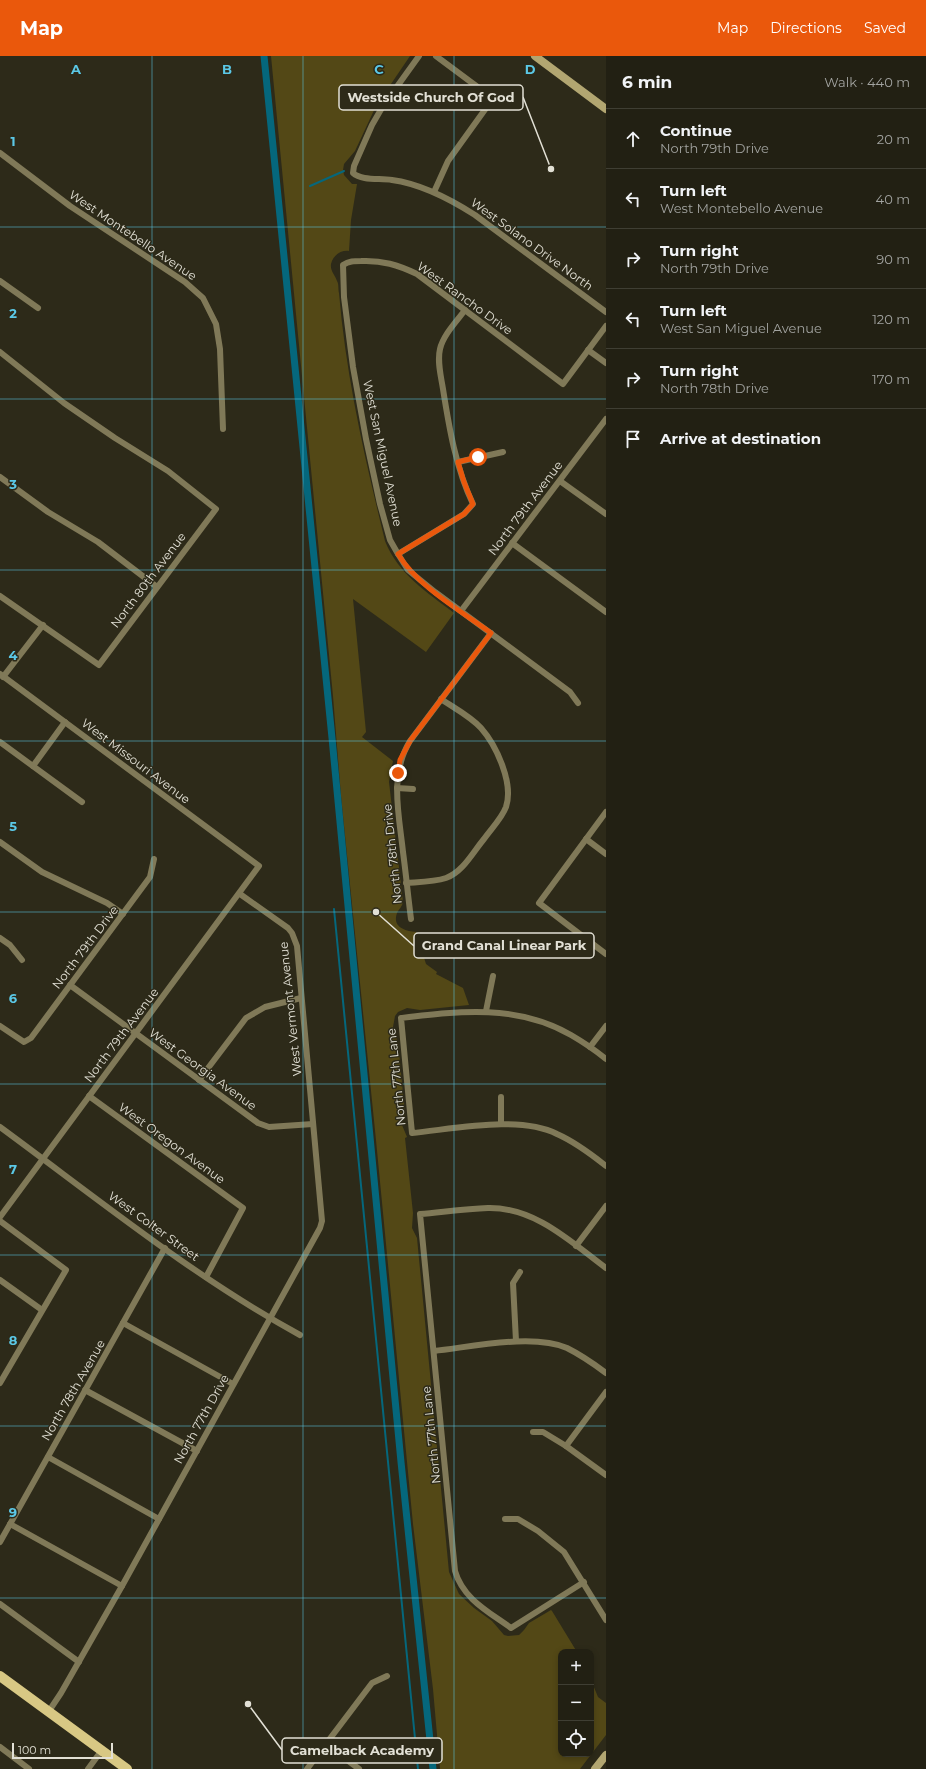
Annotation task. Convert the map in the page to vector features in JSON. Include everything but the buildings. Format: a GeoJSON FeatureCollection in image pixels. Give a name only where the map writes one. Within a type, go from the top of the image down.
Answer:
{"type":"FeatureCollection","features":[{"type":"Feature","properties":{"kind":"main road"},"geometry":{"type":"LineString","coordinates":[[535,56],[606,109]]}},
{"type":"Feature","properties":{"kind":"main road"},"geometry":{"type":"LineString","coordinates":[[0,1676],[127,1769]]}},
{"type":"Feature","properties":{"kind":"main road"},"geometry":{"type":"LineString","coordinates":[[596,1769],[606,1755]]}},
{"type":"Feature","properties":{"kind":"street","name":"West Solano Drive North"},"geometry":{"type":"LineString","coordinates":[[419,56],[379,112],[354,166],[353,173],[358,177],[393,180],[434,192],[475,215],[606,312]]}},
{"type":"Feature","properties":{"kind":"street"},"geometry":{"type":"LineString","coordinates":[[434,192],[448,161],[489,104],[490,99],[487,94],[436,56]]}},
{"type":"Feature","properties":{"kind":"street","name":"West Montebello Avenue"},"geometry":{"type":"LineString","coordinates":[[0,153],[70,206],[185,282],[203,298],[216,324],[219,343],[223,429]]}},
{"type":"Feature","properties":{"kind":"street","name":"West Rancho Drive"},"geometry":{"type":"LineString","coordinates":[[343,265],[348,262],[373,260],[395,264],[417,274],[563,384],[588,350]]}},
{"type":"Feature","properties":{"kind":"street","name":"West San Miguel Avenue"},"geometry":{"type":"LineString","coordinates":[[343,265],[344,297],[353,367],[366,439],[380,504],[390,540],[408,570],[570,692],[578,703]]}},
{"type":"Feature","properties":{"kind":"street"},"geometry":{"type":"LineString","coordinates":[[0,281],[38,308]]}},
{"type":"Feature","properties":{"kind":"street"},"geometry":{"type":"LineString","coordinates":[[398,554],[464,514],[473,504],[458,462],[447,412],[439,362],[440,348],[446,336],[465,310]]}},
{"type":"Feature","properties":{"kind":"street"},"geometry":{"type":"LineString","coordinates":[[606,326],[588,350],[606,363]]}},
{"type":"Feature","properties":{"kind":"street","name":"North 80th Avenue"},"geometry":{"type":"LineString","coordinates":[[0,352],[64,403],[115,438],[168,471],[216,509],[99,665],[43,625]]}},
{"type":"Feature","properties":{"kind":"street","name":"North 79th Avenue"},"geometry":{"type":"LineString","coordinates":[[461,611],[606,419]]}},
{"type":"Feature","properties":{"kind":"street"},"geometry":{"type":"LineString","coordinates":[[458,462],[503,452]]}},
{"type":"Feature","properties":{"kind":"street"},"geometry":{"type":"LineString","coordinates":[[0,477],[48,512],[98,542],[157,587]]}},
{"type":"Feature","properties":{"kind":"street"},"geometry":{"type":"LineString","coordinates":[[560,481],[606,514]]}},
{"type":"Feature","properties":{"kind":"street"},"geometry":{"type":"LineString","coordinates":[[512,543],[606,612]]}},
{"type":"Feature","properties":{"kind":"street"},"geometry":{"type":"LineString","coordinates":[[0,596],[43,625],[2,675]]}},
{"type":"Feature","properties":{"kind":"street","name":"North 78th Drive"},"geometry":{"type":"LineString","coordinates":[[411,919],[397,788],[400,760],[404,750],[491,633]]}},
{"type":"Feature","properties":{"kind":"street","name":"West Missouri Avenue"},"geometry":{"type":"LineString","coordinates":[[2,675],[259,866]]}},
{"type":"Feature","properties":{"kind":"street"},"geometry":{"type":"LineString","coordinates":[[406,883],[444,878],[456,872],[466,862],[502,815],[508,800],[508,787],[502,764],[488,737],[480,727],[441,699]]}},
{"type":"Feature","properties":{"kind":"street"},"geometry":{"type":"LineString","coordinates":[[33,766],[65,722]]}},
{"type":"Feature","properties":{"kind":"street"},"geometry":{"type":"LineString","coordinates":[[0,742],[82,802]]}},
{"type":"Feature","properties":{"kind":"street","name":"North 78th Drive"},"geometry":{"type":"LineString","coordinates":[[397,788],[413,788]]}},
{"type":"Feature","properties":{"kind":"street"},"geometry":{"type":"LineString","coordinates":[[606,812],[539,903],[606,954]]}},
{"type":"Feature","properties":{"kind":"street"},"geometry":{"type":"LineString","coordinates":[[586,839],[606,854]]}},
{"type":"Feature","properties":{"kind":"street"},"geometry":{"type":"LineString","coordinates":[[0,842],[42,872],[107,902],[123,914]]}},
{"type":"Feature","properties":{"kind":"street","name":"North 79th Drive"},"geometry":{"type":"LineString","coordinates":[[0,1026],[24,1042],[31,1038],[150,877],[154,859]]}},
{"type":"Feature","properties":{"kind":"street","name":"North 79th Avenue"},"geometry":{"type":"LineString","coordinates":[[0,1217],[240,894],[259,866]]}},
{"type":"Feature","properties":{"kind":"street","name":"West Vermont Avenue"},"geometry":{"type":"LineString","coordinates":[[240,894],[283,924],[292,933],[297,946],[314,1124]]}},
{"type":"Feature","properties":{"kind":"street"},"geometry":{"type":"LineString","coordinates":[[0,938],[10,945],[22,960]]}},
{"type":"Feature","properties":{"kind":"street"},"geometry":{"type":"LineString","coordinates":[[493,976],[486,1011],[517,1016],[549,1024],[570,1034],[606,1059]]}},
{"type":"Feature","properties":{"kind":"street","name":"West Georgia Avenue"},"geometry":{"type":"LineString","coordinates":[[70,985],[264,1126],[314,1124]]}},
{"type":"Feature","properties":{"kind":"street"},"geometry":{"type":"LineString","coordinates":[[199,1080],[246,1018],[264,1007],[301,998]]}},
{"type":"Feature","properties":{"kind":"street","name":"North 77th Lane"},"geometry":{"type":"LineString","coordinates":[[486,1011],[455,1012],[401,1018],[412,1133],[501,1124]]}},
{"type":"Feature","properties":{"kind":"street"},"geometry":{"type":"LineString","coordinates":[[590,1047],[606,1026]]}},
{"type":"Feature","properties":{"kind":"street","name":"West Oregon Avenue"},"geometry":{"type":"LineString","coordinates":[[89,1096],[243,1208],[206,1277]]}},
{"type":"Feature","properties":{"kind":"street"},"geometry":{"type":"LineString","coordinates":[[501,1097],[501,1124],[522,1126],[556,1133],[606,1166]]}},
{"type":"Feature","properties":{"kind":"street","name":"North 77th Drive"},"geometry":{"type":"LineString","coordinates":[[49,1712],[122,1586],[322,1221],[314,1124]]}},
{"type":"Feature","properties":{"kind":"street","name":"West Colter Street"},"geometry":{"type":"LineString","coordinates":[[0,1127],[206,1277],[300,1336]]}},
{"type":"Feature","properties":{"kind":"street"},"geometry":{"type":"LineString","coordinates":[[606,1206],[576,1246],[606,1268]]}},
{"type":"Feature","properties":{"kind":"street","name":"North 77th Lane"},"geometry":{"type":"LineString","coordinates":[[576,1246],[547,1224],[528,1215],[508,1210],[489,1208],[420,1214],[457,1575],[462,1588],[468,1595],[511,1628],[584,1582]]}},
{"type":"Feature","properties":{"kind":"street"},"geometry":{"type":"LineString","coordinates":[[0,1221],[66,1270],[1,1381]]}},
{"type":"Feature","properties":{"kind":"street","name":"North 78th Avenue"},"geometry":{"type":"LineString","coordinates":[[0,1542],[165,1248]]}},
{"type":"Feature","properties":{"kind":"street"},"geometry":{"type":"LineString","coordinates":[[516,1341],[513,1283],[520,1272]]}},
{"type":"Feature","properties":{"kind":"street"},"geometry":{"type":"LineString","coordinates":[[0,1280],[42,1310]]}},
{"type":"Feature","properties":{"kind":"street"},"geometry":{"type":"LineString","coordinates":[[123,1324],[233,1384]]}},
{"type":"Feature","properties":{"kind":"street"},"geometry":{"type":"LineString","coordinates":[[434,1351],[516,1341],[545,1342],[566,1348],[586,1359],[606,1373]]}},
{"type":"Feature","properties":{"kind":"street"},"geometry":{"type":"LineString","coordinates":[[85,1390],[196,1451]]}},
{"type":"Feature","properties":{"kind":"street"},"geometry":{"type":"LineString","coordinates":[[566,1446],[606,1392]]}},
{"type":"Feature","properties":{"kind":"street"},"geometry":{"type":"LineString","coordinates":[[532,1432],[543,1432],[566,1446],[606,1475]]}},
{"type":"Feature","properties":{"kind":"street"},"geometry":{"type":"LineString","coordinates":[[48,1457],[159,1519]]}},
{"type":"Feature","properties":{"kind":"street"},"geometry":{"type":"LineString","coordinates":[[504,1519],[518,1519],[564,1552],[584,1582],[606,1620]]}},
{"type":"Feature","properties":{"kind":"street"},"geometry":{"type":"LineString","coordinates":[[10,1524],[122,1586]]}},
{"type":"Feature","properties":{"kind":"street"},"geometry":{"type":"LineString","coordinates":[[0,1604],[79,1662]]}},
{"type":"Feature","properties":{"kind":"street"},"geometry":{"type":"LineString","coordinates":[[307,1769],[372,1683],[387,1676]]}},
{"type":"Feature","properties":{"kind":"street"},"geometry":{"type":"LineString","coordinates":[[326,1744],[359,1769]]}},
{"type":"Feature","properties":{"kind":"street"},"geometry":{"type":"LineString","coordinates":[[0,1747],[29,1769]]}},
{"type":"Feature","properties":{"kind":"street"},"geometry":{"type":"LineString","coordinates":[[88,1769],[102,1750]]}},
{"type":"Feature","properties":{"kind":"shaded area"},"geometry":{"type":"Polygon","coordinates":[[[271,56],[410,56],[376,106],[355,151],[344,164],[344,175],[352,184],[357,184],[351,220],[349,251],[340,252],[335,256],[331,266],[338,284],[346,356],[357,418],[385,541],[397,563],[405,573],[414,582],[454,613],[426,652],[353,599],[366,732],[362,737],[393,761],[389,782],[403,902],[397,913],[396,922],[400,927],[408,931],[416,932],[426,964],[437,972],[436,974],[463,988],[469,1005],[420,1010],[407,1008],[398,1012],[395,1016],[393,1027],[398,1042],[405,1114],[402,1125],[407,1137],[405,1138],[413,1213],[412,1228],[417,1238],[449,1572],[459,1594],[474,1608],[492,1621],[504,1635],[519,1635],[529,1623],[551,1610],[552,1611],[575,1649],[558,1649],[558,1757],[589,1757],[580,1769],[440,1769],[433,1689],[413,1524],[341,796],[333,696],[271,56]]]}},
{"type":"Feature","properties":{"kind":"shaded area"},"geometry":{"type":"Polygon","coordinates":[[[594,1687],[598,1697],[606,1703],[606,1735],[594,1751],[594,1687]]]}},
{"type":"Feature","properties":{"kind":"waterway"},"geometry":{"type":"LineString","coordinates":[[264,56],[332,738],[401,1462],[433,1769]]}},
{"type":"Feature","properties":{"kind":"waterway"},"geometry":{"type":"LineString","coordinates":[[310,186],[344,171]]}},
{"type":"Feature","properties":{"kind":"waterway"},"geometry":{"type":"LineString","coordinates":[[334,909],[418,1769]]}},
{"type":"Feature","properties":{"kind":"place","name":"Westside Church Of God"},"geometry":{"type":"Point","coordinates":[551,169]}},
{"type":"Feature","properties":{"kind":"place","name":"Grand Canal Linear Park"},"geometry":{"type":"Point","coordinates":[376,912]}},
{"type":"Feature","properties":{"kind":"place","name":"Camelback Academy"},"geometry":{"type":"Point","coordinates":[248,1704]}},
{"type":"Feature","properties":{"kind":"route"},"geometry":{"type":"LineString","coordinates":[[398,773],[400,760],[404,750],[491,633],[408,570],[398,554],[464,514],[473,504],[458,462],[478,457]]}}]}
